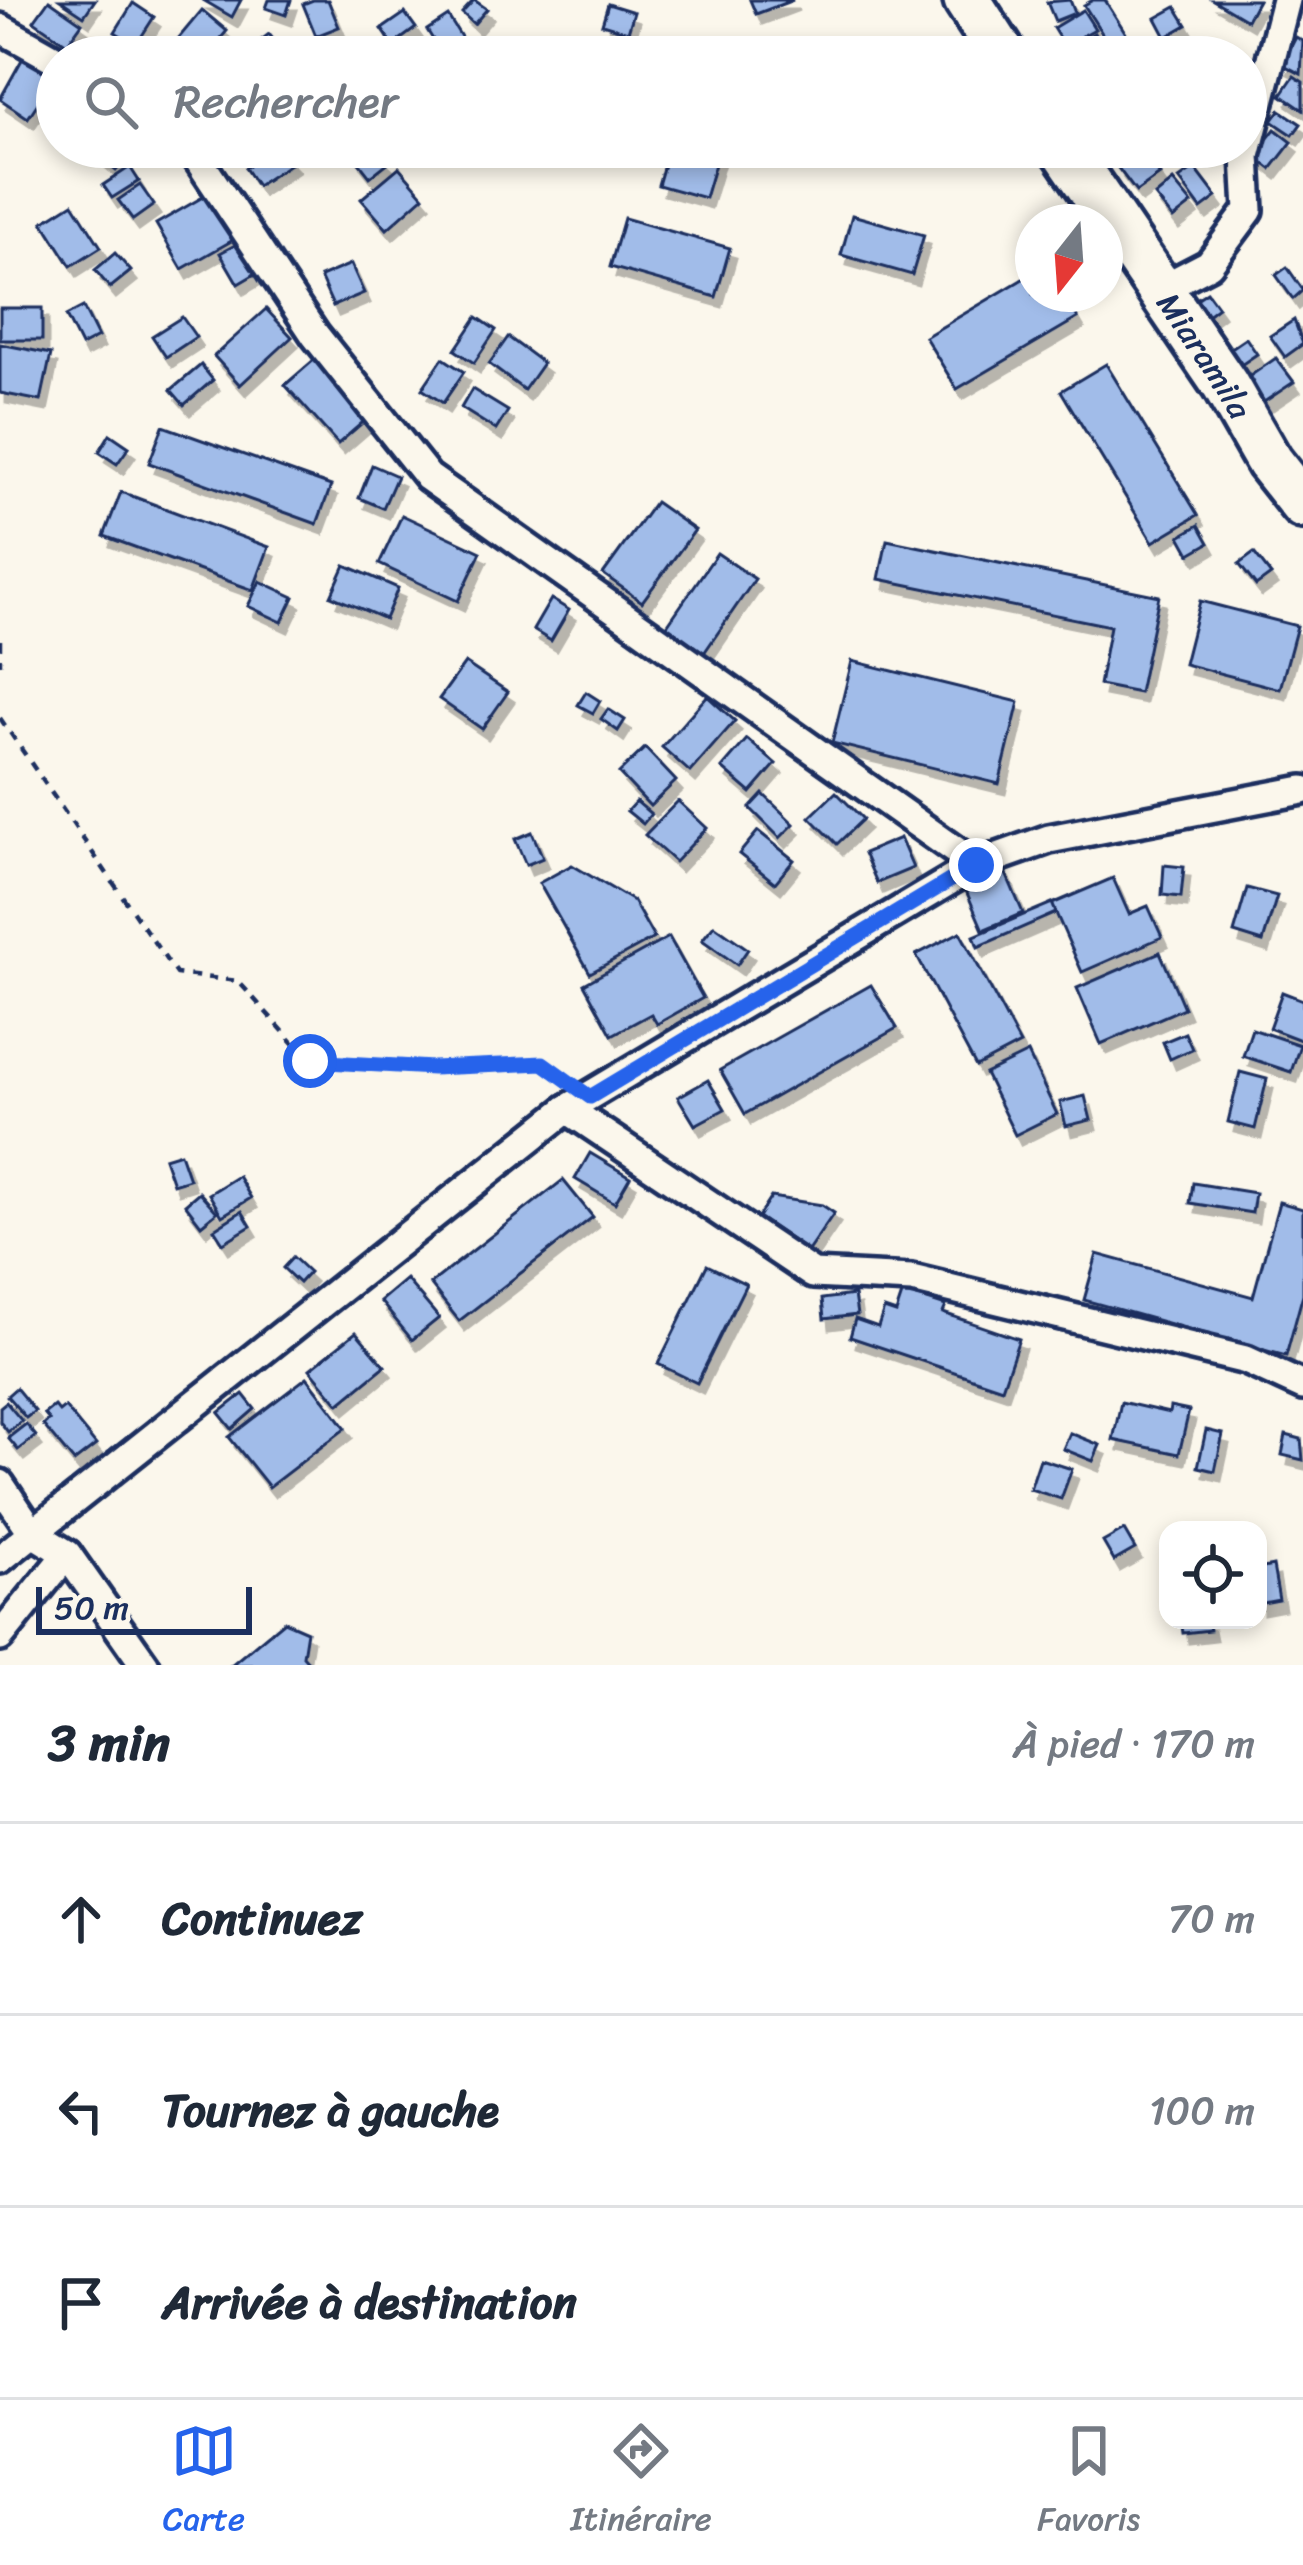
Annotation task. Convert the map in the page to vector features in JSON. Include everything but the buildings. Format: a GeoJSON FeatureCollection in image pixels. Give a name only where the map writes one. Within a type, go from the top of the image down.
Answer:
{"type":"FeatureCollection","features":[{"type":"Feature","properties":{"kind":"main road"},"geometry":{"type":"LineString","coordinates":[[967,0],[990,36]]}},
{"type":"Feature","properties":{"kind":"main road","name":"Miaramila"},"geometry":{"type":"LineString","coordinates":[[1077,168],[1303,505]]}},
{"type":"Feature","properties":{"kind":"street"},"geometry":{"type":"LineString","coordinates":[[1267,75],[1286,0]]}},
{"type":"Feature","properties":{"kind":"street"},"geometry":{"type":"LineString","coordinates":[[0,28],[36,48]]}},
{"type":"Feature","properties":{"kind":"street"},"geometry":{"type":"LineString","coordinates":[[204,168],[315,335],[428,477],[976,865]]}},
{"type":"Feature","properties":{"kind":"street"},"geometry":{"type":"LineString","coordinates":[[1157,291],[1209,264],[1249,210],[1247,168]]}},
{"type":"Feature","properties":{"kind":"street"},"geometry":{"type":"LineString","coordinates":[[0,1559],[578,1103],[976,865],[1049,839],[1303,790]]}},
{"type":"Feature","properties":{"kind":"street"},"geometry":{"type":"LineString","coordinates":[[578,1103],[813,1274],[912,1279],[1246,1360],[1303,1386]]}},
{"type":"Feature","properties":{"kind":"street"},"geometry":{"type":"LineString","coordinates":[[0,1484],[33,1533],[67,1555],[145,1665]]}},
{"type":"Feature","properties":{"kind":"street"},"geometry":{"type":"LineString","coordinates":[[0,1637],[67,1555]]}},
{"type":"Feature","properties":{"kind":"path"},"geometry":{"type":"LineString","coordinates":[[0,640],[0,664]]}},
{"type":"Feature","properties":{"kind":"path"},"geometry":{"type":"LineString","coordinates":[[0,718],[176,974],[238,981],[310,1061],[433,1068],[543,1063],[578,1103]]}},
{"type":"Feature","properties":{"kind":"route"},"geometry":{"type":"LineString","coordinates":[[310,1061],[433,1068],[543,1063],[590,1097],[976,865]]}}]}
